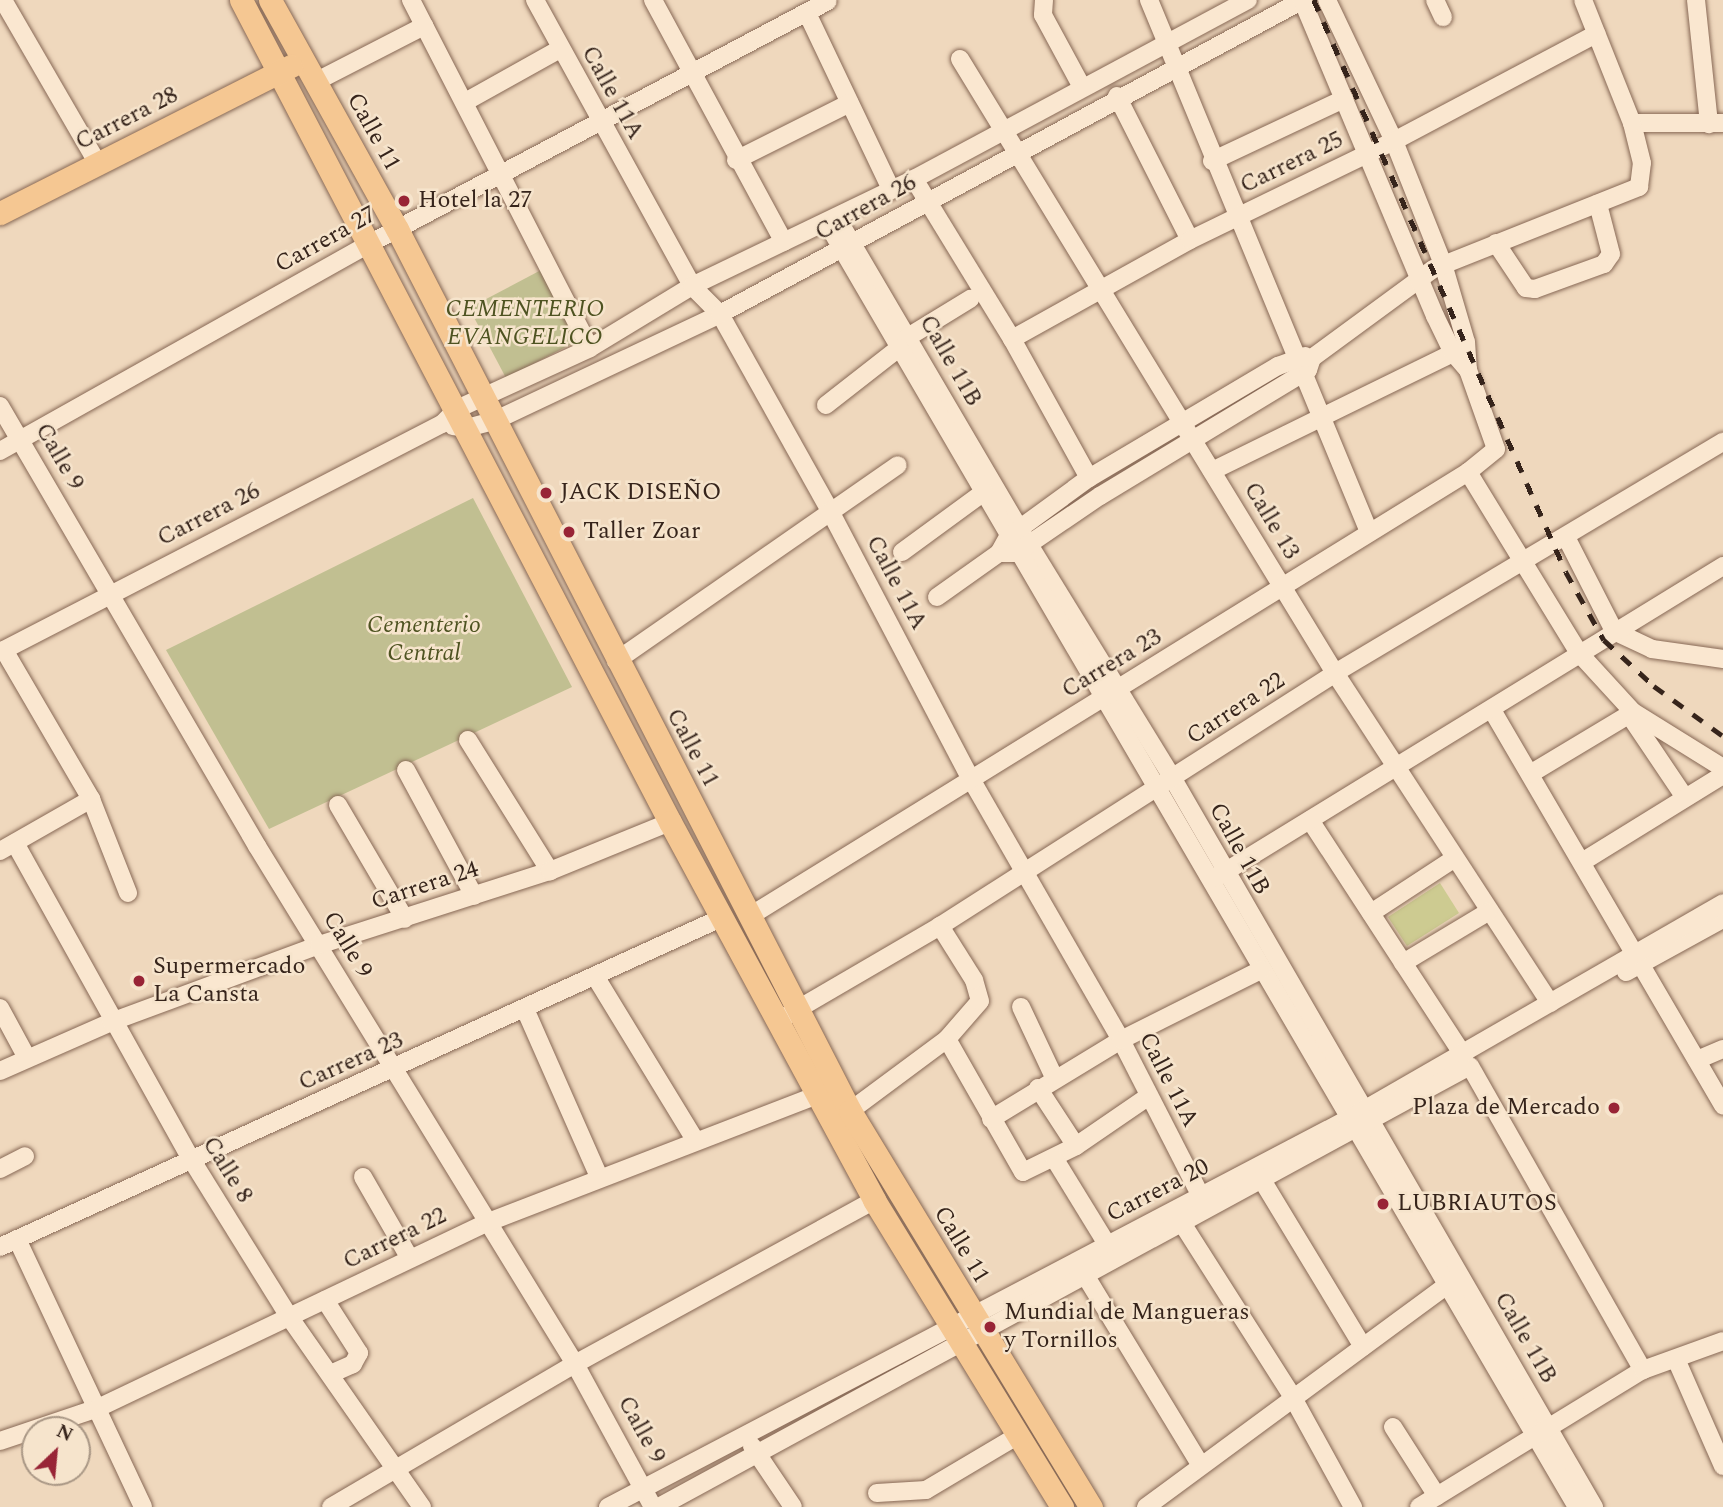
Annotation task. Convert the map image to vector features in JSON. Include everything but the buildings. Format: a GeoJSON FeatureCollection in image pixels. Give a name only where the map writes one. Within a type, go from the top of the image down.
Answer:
{"type":"FeatureCollection","features":[{"type":"Feature","properties":{"kind":"main road","name":"Calle 11"},"geometry":{"type":"LineString","coordinates":[[241,0],[369,244],[455,420],[721,918],[850,1111],[976,1324],[1091,1507]]}},
{"type":"Feature","properties":{"kind":"main road","name":"Calle 11"},"geometry":{"type":"LineString","coordinates":[[270,0],[300,61],[315,82],[397,229],[616,661],[750,916],[817,1096],[874,1200],[955,1336],[1062,1507]]}},
{"type":"Feature","properties":{"kind":"main road","name":"Carrera 28"},"geometry":{"type":"LineString","coordinates":[[0,214],[300,61]]}},
{"type":"Feature","properties":{"kind":"street"},"geometry":{"type":"LineString","coordinates":[[411,0],[503,173],[590,348]]}},
{"type":"Feature","properties":{"kind":"street","name":"Calle 11A"},"geometry":{"type":"LineString","coordinates":[[535,0],[692,286],[720,314],[830,511],[971,779],[1121,1040],[1201,1196]]}},
{"type":"Feature","properties":{"kind":"street"},"geometry":{"type":"LineString","coordinates":[[653,0],[736,160],[784,242]]}},
{"type":"Feature","properties":{"kind":"street"},"geometry":{"type":"LineString","coordinates":[[1149,0],[1236,219],[1303,363],[1319,418],[1368,531]]}},
{"type":"Feature","properties":{"kind":"street","name":"Carrera 26"},"geometry":{"type":"LineString","coordinates":[[2,651],[108,594],[455,420],[483,397],[590,348],[692,286],[914,179],[1248,0]]}},
{"type":"Feature","properties":{"kind":"street"},"geometry":{"type":"LineString","coordinates":[[1302,0],[1420,281],[1453,353],[1468,370]]}},
{"type":"Feature","properties":{"kind":"street","name":"Carrera 26"},"geometry":{"type":"LineString","coordinates":[[455,420],[496,420],[720,314],[847,247],[1117,96],[1302,0]]}},
{"type":"Feature","properties":{"kind":"street"},"geometry":{"type":"LineString","coordinates":[[1327,0],[1394,141],[1443,264],[1466,342],[1468,370]]}},
{"type":"Feature","properties":{"kind":"street"},"geometry":{"type":"LineString","coordinates":[[1435,0],[1443,17]]}},
{"type":"Feature","properties":{"kind":"street"},"geometry":{"type":"LineString","coordinates":[[937,597],[1014,543],[1188,432],[1303,363],[1443,264],[1639,187],[1643,170],[1632,123],[1583,0]]}},
{"type":"Feature","properties":{"kind":"street"},"geometry":{"type":"LineString","coordinates":[[1632,123],[1716,123],[1696,0]]}},
{"type":"Feature","properties":{"kind":"street","name":"Carrera 27"},"geometry":{"type":"LineString","coordinates":[[0,451],[369,244],[828,1]]}},
{"type":"Feature","properties":{"kind":"street"},"geometry":{"type":"LineString","coordinates":[[1043,7],[1082,87]]}},
{"type":"Feature","properties":{"kind":"street"},"geometry":{"type":"LineString","coordinates":[[4,9],[98,164]]}},
{"type":"Feature","properties":{"kind":"street"},"geometry":{"type":"LineString","coordinates":[[807,13],[891,189]]}},
{"type":"Feature","properties":{"kind":"street"},"geometry":{"type":"LineString","coordinates":[[315,82],[424,26]]}},
{"type":"Feature","properties":{"kind":"street","name":"Carrera 25"},"geometry":{"type":"LineString","coordinates":[[1012,339],[1190,240],[1394,141],[1596,34]]}},
{"type":"Feature","properties":{"kind":"street"},"geometry":{"type":"LineString","coordinates":[[465,102],[560,49]]}},
{"type":"Feature","properties":{"kind":"street","name":"Calle 13"},"geometry":{"type":"LineString","coordinates":[[960,59],[1335,673],[1488,912],[1550,1003]]}},
{"type":"Feature","properties":{"kind":"street"},"geometry":{"type":"LineString","coordinates":[[1117,96],[1190,240]]}},
{"type":"Feature","properties":{"kind":"street"},"geometry":{"type":"LineString","coordinates":[[1212,161],[1344,99]]}},
{"type":"Feature","properties":{"kind":"street"},"geometry":{"type":"LineString","coordinates":[[736,160],[850,103]]}},
{"type":"Feature","properties":{"kind":"street"},"geometry":{"type":"LineString","coordinates":[[914,179],[1012,339],[1089,478]]}},
{"type":"Feature","properties":{"kind":"street"},"geometry":{"type":"LineString","coordinates":[[1496,243],[1526,288],[1535,289],[1604,264],[1611,254],[1598,204]]}},
{"type":"Feature","properties":{"kind":"street","name":"Calle 11B"},"geometry":{"type":"LineString","coordinates":[[832,220],[904,342],[1014,543]]}},
{"type":"Feature","properties":{"kind":"street"},"geometry":{"type":"LineString","coordinates":[[826,405],[904,342],[970,299]]}},
{"type":"Feature","properties":{"kind":"street","name":"Calle 11B"},"geometry":{"type":"LineString","coordinates":[[904,342],[1014,543],[1112,694],[1173,779],[1261,970],[1359,1120]]}},
{"type":"Feature","properties":{"kind":"street"},"geometry":{"type":"LineString","coordinates":[[1212,471],[1453,353]]}},
{"type":"Feature","properties":{"kind":"street","name":"Carrera 23"},"geometry":{"type":"LineString","coordinates":[[750,916],[1283,588],[1368,531],[1468,472],[1496,449],[1468,370]]}},
{"type":"Feature","properties":{"kind":"street","name":"Calle 9"},"geometry":{"type":"LineString","coordinates":[[0,406],[108,594],[485,1223],[575,1364],[653,1507]]}},
{"type":"Feature","properties":{"kind":"street"},"geometry":{"type":"LineString","coordinates":[[1014,543],[1089,478],[1188,432]]}},
{"type":"Feature","properties":{"kind":"street","name":"Carrera 22"},"geometry":{"type":"LineString","coordinates":[[787,1016],[940,926],[1335,673],[1723,442]]}},
{"type":"Feature","properties":{"kind":"street"},"geometry":{"type":"LineString","coordinates":[[616,661],[898,465]]}},
{"type":"Feature","properties":{"kind":"street"},"geometry":{"type":"LineString","coordinates":[[1468,472],[1520,561],[1579,653],[1632,714],[1684,796]]}},
{"type":"Feature","properties":{"kind":"street"},"geometry":{"type":"LineString","coordinates":[[902,552],[984,492]]}},
{"type":"Feature","properties":{"kind":"street"},"geometry":{"type":"LineString","coordinates":[[1566,537],[1614,631],[1652,649],[1723,659]]}},
{"type":"Feature","properties":{"kind":"street"},"geometry":{"type":"LineString","coordinates":[[1216,877],[1723,566]]}},
{"type":"Feature","properties":{"kind":"street"},"geometry":{"type":"LineString","coordinates":[[2,651],[91,799],[128,892]]}},
{"type":"Feature","properties":{"kind":"street","name":"Calle 11B"},"geometry":{"type":"LineString","coordinates":[[1112,694],[1154,790],[1216,877],[1542,1429],[1594,1507]]}},
{"type":"Feature","properties":{"kind":"street"},"geometry":{"type":"LineString","coordinates":[[1492,710],[1639,957],[1723,1106]]}},
{"type":"Feature","properties":{"kind":"street"},"geometry":{"type":"LineString","coordinates":[[1632,714],[1723,768]]}},
{"type":"Feature","properties":{"kind":"street"},"geometry":{"type":"LineString","coordinates":[[1530,774],[1632,714]]}},
{"type":"Feature","properties":{"kind":"street"},"geometry":{"type":"LineString","coordinates":[[468,740],[550,871]]}},
{"type":"Feature","properties":{"kind":"street"},"geometry":{"type":"LineString","coordinates":[[406,770],[474,896]]}},
{"type":"Feature","properties":{"kind":"street"},"geometry":{"type":"LineString","coordinates":[[1582,862],[1684,796],[1723,775]]}},
{"type":"Feature","properties":{"kind":"street"},"geometry":{"type":"LineString","coordinates":[[7,847],[91,799]]}},
{"type":"Feature","properties":{"kind":"street"},"geometry":{"type":"LineString","coordinates":[[338,805],[405,919]]}},
{"type":"Feature","properties":{"kind":"street"},"geometry":{"type":"LineString","coordinates":[[1310,820],[1467,1061],[1643,1370]]}},
{"type":"Feature","properties":{"kind":"street","name":"Carrera 24"},"geometry":{"type":"LineString","coordinates":[[0,1071],[111,1022],[319,945],[550,871],[670,822]]}},
{"type":"Feature","properties":{"kind":"street","name":"Calle 8"},"geometry":{"type":"LineString","coordinates":[[7,847],[191,1159],[290,1318],[399,1469],[422,1507]]}},
{"type":"Feature","properties":{"kind":"street"},"geometry":{"type":"LineString","coordinates":[[1371,913],[1455,859]]}},
{"type":"Feature","properties":{"kind":"street","name":"Carrera 20"},"geometry":{"type":"LineString","coordinates":[[659,1507],[759,1455],[1107,1244],[1359,1120],[1467,1061],[1723,903]]}},
{"type":"Feature","properties":{"kind":"street"},"geometry":{"type":"LineString","coordinates":[[1403,963],[1488,912]]}},
{"type":"Feature","properties":{"kind":"street","name":"Carrera 23"},"geometry":{"type":"LineString","coordinates":[[0,1247],[191,1159],[394,1071],[721,918]]}},
{"type":"Feature","properties":{"kind":"street","name":"Carrera 20"},"geometry":{"type":"LineString","coordinates":[[1467,1061],[1550,1003],[1639,957],[1723,919]]}},
{"type":"Feature","properties":{"kind":"street"},"geometry":{"type":"LineString","coordinates":[[850,1111],[947,1039],[972,1013],[979,992],[940,926]]}},
{"type":"Feature","properties":{"kind":"street"},"geometry":{"type":"LineString","coordinates":[[991,1119],[1054,1077],[1121,1040],[1261,970]]}},
{"type":"Feature","properties":{"kind":"street"},"geometry":{"type":"LineString","coordinates":[[595,976],[695,1140]]}},
{"type":"Feature","properties":{"kind":"street"},"geometry":{"type":"LineString","coordinates":[[1021,1007],[1054,1077]]}},
{"type":"Feature","properties":{"kind":"street"},"geometry":{"type":"LineString","coordinates":[[0,1008],[27,1058]]}},
{"type":"Feature","properties":{"kind":"street"},"geometry":{"type":"LineString","coordinates":[[525,1009],[599,1177]]}},
{"type":"Feature","properties":{"kind":"street"},"geometry":{"type":"LineString","coordinates":[[947,1039],[1023,1171],[1076,1146],[1149,1096]]}},
{"type":"Feature","properties":{"kind":"street"},"geometry":{"type":"LineString","coordinates":[[1697,1060],[1723,1049]]}},
{"type":"Feature","properties":{"kind":"street"},"geometry":{"type":"LineString","coordinates":[[1038,1088],[1076,1146]]}},
{"type":"Feature","properties":{"kind":"street","name":"Carrera 22"},"geometry":{"type":"LineString","coordinates":[[0,1441],[98,1408],[485,1223],[695,1140],[817,1096]]}},
{"type":"Feature","properties":{"kind":"street","name":"Carrera 20"},"geometry":{"type":"LineString","coordinates":[[976,1324],[1085,1275],[1180,1220],[1262,1180],[1359,1120]]}},
{"type":"Feature","properties":{"kind":"street"},"geometry":{"type":"LineString","coordinates":[[0,1169],[25,1156]]}},
{"type":"Feature","properties":{"kind":"street"},"geometry":{"type":"LineString","coordinates":[[1054,1158],[1107,1244]]}},
{"type":"Feature","properties":{"kind":"street"},"geometry":{"type":"LineString","coordinates":[[363,1177],[410,1257]]}},
{"type":"Feature","properties":{"kind":"street"},"geometry":{"type":"LineString","coordinates":[[1262,1180],[1363,1347]]}},
{"type":"Feature","properties":{"kind":"street"},"geometry":{"type":"LineString","coordinates":[[331,1507],[575,1364],[874,1200]]}},
{"type":"Feature","properties":{"kind":"street"},"geometry":{"type":"LineString","coordinates":[[1180,1220],[1292,1396],[1353,1507]]}},
{"type":"Feature","properties":{"kind":"street"},"geometry":{"type":"LineString","coordinates":[[18,1239],[143,1507]]}},
{"type":"Feature","properties":{"kind":"street"},"geometry":{"type":"LineString","coordinates":[[1085,1275],[1201,1466]]}},
{"type":"Feature","properties":{"kind":"street"},"geometry":{"type":"LineString","coordinates":[[1146,1507],[1292,1396],[1454,1279]]}},
{"type":"Feature","properties":{"kind":"street"},"geometry":{"type":"LineString","coordinates":[[325,1300],[359,1353],[353,1364],[331,1374]]}},
{"type":"Feature","properties":{"kind":"street","name":"Carrera 20"},"geometry":{"type":"LineString","coordinates":[[608,1507],[746,1435],[955,1336]]}},
{"type":"Feature","properties":{"kind":"street"},"geometry":{"type":"LineString","coordinates":[[1419,1507],[1542,1429],[1643,1370],[1723,1341]]}},
{"type":"Feature","properties":{"kind":"street"},"geometry":{"type":"LineString","coordinates":[[1676,1359],[1723,1466]]}},
{"type":"Feature","properties":{"kind":"street"},"geometry":{"type":"LineString","coordinates":[[1392,1426],[1437,1496]]}},
{"type":"Feature","properties":{"kind":"street","name":"Calle 11B"},"geometry":{"type":"LineString","coordinates":[[1542,1429],[1577,1507]]}},
{"type":"Feature","properties":{"kind":"street"},"geometry":{"type":"LineString","coordinates":[[746,1435],[793,1507]]}},
{"type":"Feature","properties":{"kind":"street"},"geometry":{"type":"LineString","coordinates":[[877,1493],[926,1490],[1017,1436]]}},
{"type":"Feature","properties":{"kind":"shaded area"},"geometry":{"type":"Polygon","coordinates":[[[1440,883],[1459,913],[1407,946],[1388,917],[1440,883]]]}},
{"type":"Feature","properties":{"kind":"green space","name":"CEMENTERIO EVANGELICO"},"geometry":{"type":"Polygon","coordinates":[[[543,269],[581,339],[506,378],[469,308],[543,269]]]}},
{"type":"Feature","properties":{"kind":"green space","name":"Cementerio Central"},"geometry":{"type":"Polygon","coordinates":[[[473,498],[572,687],[269,829],[166,650],[473,498]]]}},
{"type":"Feature","properties":{"kind":"railway"},"geometry":{"type":"LineString","coordinates":[[1314,0],[1566,572],[1604,640],[1654,686],[1723,736]]}},
{"type":"Feature","properties":{"kind":"place","name":"Hotel la 27"},"geometry":{"type":"Point","coordinates":[404,201]}},
{"type":"Feature","properties":{"kind":"place","name":"JACK DISEÑO"},"geometry":{"type":"Point","coordinates":[546,493]}},
{"type":"Feature","properties":{"kind":"place","name":"Taller Zoar"},"geometry":{"type":"Point","coordinates":[569,532]}},
{"type":"Feature","properties":{"kind":"place","name":"Supermercado La Cansta"},"geometry":{"type":"Point","coordinates":[139,981]}},
{"type":"Feature","properties":{"kind":"place","name":"Plaza de Mercado"},"geometry":{"type":"Point","coordinates":[1614,1108]}},
{"type":"Feature","properties":{"kind":"place","name":"LUBRIAUTOS"},"geometry":{"type":"Point","coordinates":[1383,1204]}},
{"type":"Feature","properties":{"kind":"place","name":"Mundial de Mangueras y Tornillos"},"geometry":{"type":"Point","coordinates":[990,1327]}}]}
